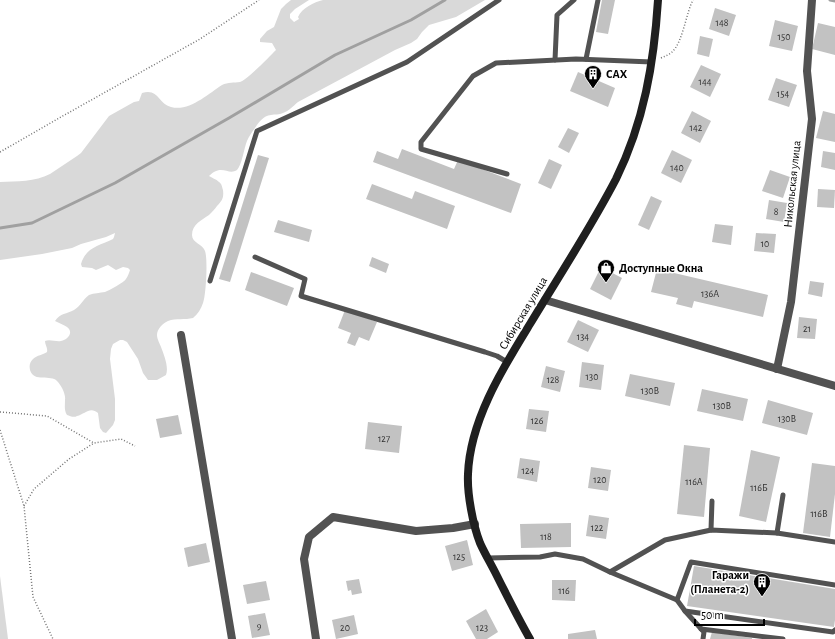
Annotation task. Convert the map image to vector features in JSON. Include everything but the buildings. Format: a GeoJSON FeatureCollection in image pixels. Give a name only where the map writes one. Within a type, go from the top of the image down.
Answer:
{"type":"FeatureCollection","features":[{"type":"Feature","properties":{"kind":"street","name":"Сибирская улица"},"geometry":{"type":"LineString","coordinates":[[530,639],[508,599],[480,542],[470,500],[468,475],[473,443],[482,413],[499,376],[616,179],[632,143],[649,83],[656,32],[658,0]]}},
{"type":"Feature","properties":{"kind":"street","name":"Никольская улица"},"geometry":{"type":"LineString","coordinates":[[777,369],[791,302],[812,119],[807,72],[812,0]]}},
{"type":"Feature","properties":{"kind":"street"},"geometry":{"type":"LineString","coordinates":[[545,300],[835,386]]}},
{"type":"Feature","properties":{"kind":"street"},"geometry":{"type":"LineString","coordinates":[[181,335],[232,639]]}},
{"type":"Feature","properties":{"kind":"street"},"geometry":{"type":"LineString","coordinates":[[316,639],[304,559],[309,537],[333,517],[416,532],[475,524]]}},
{"type":"Feature","properties":{"kind":"lane"},"geometry":{"type":"LineString","coordinates":[[210,281],[257,131],[407,62],[499,0]]}},
{"type":"Feature","properties":{"kind":"lane"},"geometry":{"type":"LineString","coordinates":[[555,60],[557,15],[574,0]]}},
{"type":"Feature","properties":{"kind":"lane"},"geometry":{"type":"LineString","coordinates":[[586,60],[598,0]]}},
{"type":"Feature","properties":{"kind":"lane"},"geometry":{"type":"LineString","coordinates":[[507,174],[421,149],[421,142],[473,76],[496,63],[555,60],[652,62]]}},
{"type":"Feature","properties":{"kind":"lane"},"geometry":{"type":"LineString","coordinates":[[255,257],[305,279],[301,296],[485,352],[497,356],[507,362]]}},
{"type":"Feature","properties":{"kind":"lane"},"geometry":{"type":"LineString","coordinates":[[777,532],[783,495]]}},
{"type":"Feature","properties":{"kind":"lane"},"geometry":{"type":"LineString","coordinates":[[710,530],[712,501]]}},
{"type":"Feature","properties":{"kind":"lane"},"geometry":{"type":"LineString","coordinates":[[610,572],[665,540],[710,530],[777,532],[835,542]]}},
{"type":"Feature","properties":{"kind":"lane"},"geometry":{"type":"LineString","coordinates":[[488,558],[540,557],[555,554],[583,559],[677,600],[704,632],[703,639]]}},
{"type":"Feature","properties":{"kind":"lane"},"geometry":{"type":"LineString","coordinates":[[677,600],[692,562],[835,585]]}},
{"type":"Feature","properties":{"kind":"lane"},"geometry":{"type":"LineString","coordinates":[[685,611],[833,632],[835,630]]}},
{"type":"Feature","properties":{"kind":"lane"},"geometry":{"type":"LineString","coordinates":[[701,629],[783,639]]}},
{"type":"Feature","properties":{"kind":"path"},"geometry":{"type":"LineString","coordinates":[[0,152],[61,116],[200,39],[259,0]]}},
{"type":"Feature","properties":{"kind":"path"},"geometry":{"type":"LineString","coordinates":[[652,62],[674,51],[688,18],[693,0]]}},
{"type":"Feature","properties":{"kind":"path"},"geometry":{"type":"LineString","coordinates":[[0,412],[47,416],[94,443]]}},
{"type":"Feature","properties":{"kind":"path"},"geometry":{"type":"LineString","coordinates":[[0,430],[24,506],[33,597],[52,639]]}},
{"type":"Feature","properties":{"kind":"path"},"geometry":{"type":"LineString","coordinates":[[24,506],[34,489],[69,459],[94,443],[121,439],[135,446]]}},
{"type":"Feature","properties":{"kind":"shaded area"},"geometry":{"type":"Polygon","coordinates":[[[291,0],[309,0],[290,14],[290,18],[294,22],[299,19],[298,17],[305,8],[323,0],[485,0],[456,17],[429,25],[417,39],[411,43],[395,50],[298,102],[289,110],[280,114],[268,116],[262,120],[248,139],[239,168],[231,172],[218,170],[209,176],[221,184],[223,197],[209,215],[198,223],[192,231],[192,238],[204,249],[206,255],[204,299],[200,309],[193,318],[168,321],[159,328],[157,338],[167,365],[166,375],[157,380],[148,380],[143,373],[138,359],[127,342],[120,340],[113,344],[110,359],[115,399],[115,420],[113,425],[106,433],[103,432],[100,428],[98,413],[92,410],[75,417],[67,415],[65,410],[65,395],[60,385],[54,379],[39,377],[32,374],[30,370],[30,362],[47,352],[45,341],[61,341],[69,336],[69,329],[55,321],[57,318],[76,308],[89,295],[105,292],[113,288],[126,279],[130,270],[123,267],[116,270],[108,265],[96,270],[82,267],[81,264],[86,254],[90,250],[113,239],[115,233],[72,248],[0,260],[0,182],[32,180],[50,174],[81,153],[109,116],[134,102],[139,101],[142,93],[148,92],[155,94],[163,103],[171,107],[178,108],[191,105],[224,84],[243,81],[276,50],[272,43],[260,42],[260,39],[267,31],[274,27],[281,9],[291,0]]]}},
{"type":"Feature","properties":{"kind":"shaded area"},"geometry":{"type":"Polygon","coordinates":[[[0,576],[8,639],[0,639],[0,576]]]}},
{"type":"Feature","properties":{"kind":"waterway"},"geometry":{"type":"LineString","coordinates":[[0,228],[32,223],[115,183],[335,55],[411,20],[445,0]]}},
{"type":"Feature","properties":{"kind":"waterway"},"geometry":{"type":"LineString","coordinates":[[830,0],[835,1]]}},
{"type":"Feature","properties":{"kind":"place","name":"САХ"},"geometry":{"type":"Point","coordinates":[593,89]}},
{"type":"Feature","properties":{"kind":"place","name":"Доступные Окна"},"geometry":{"type":"Point","coordinates":[606,283]}},
{"type":"Feature","properties":{"kind":"place","name":"Гаражи (Планета-2)"},"geometry":{"type":"Point","coordinates":[762,597]}}]}
